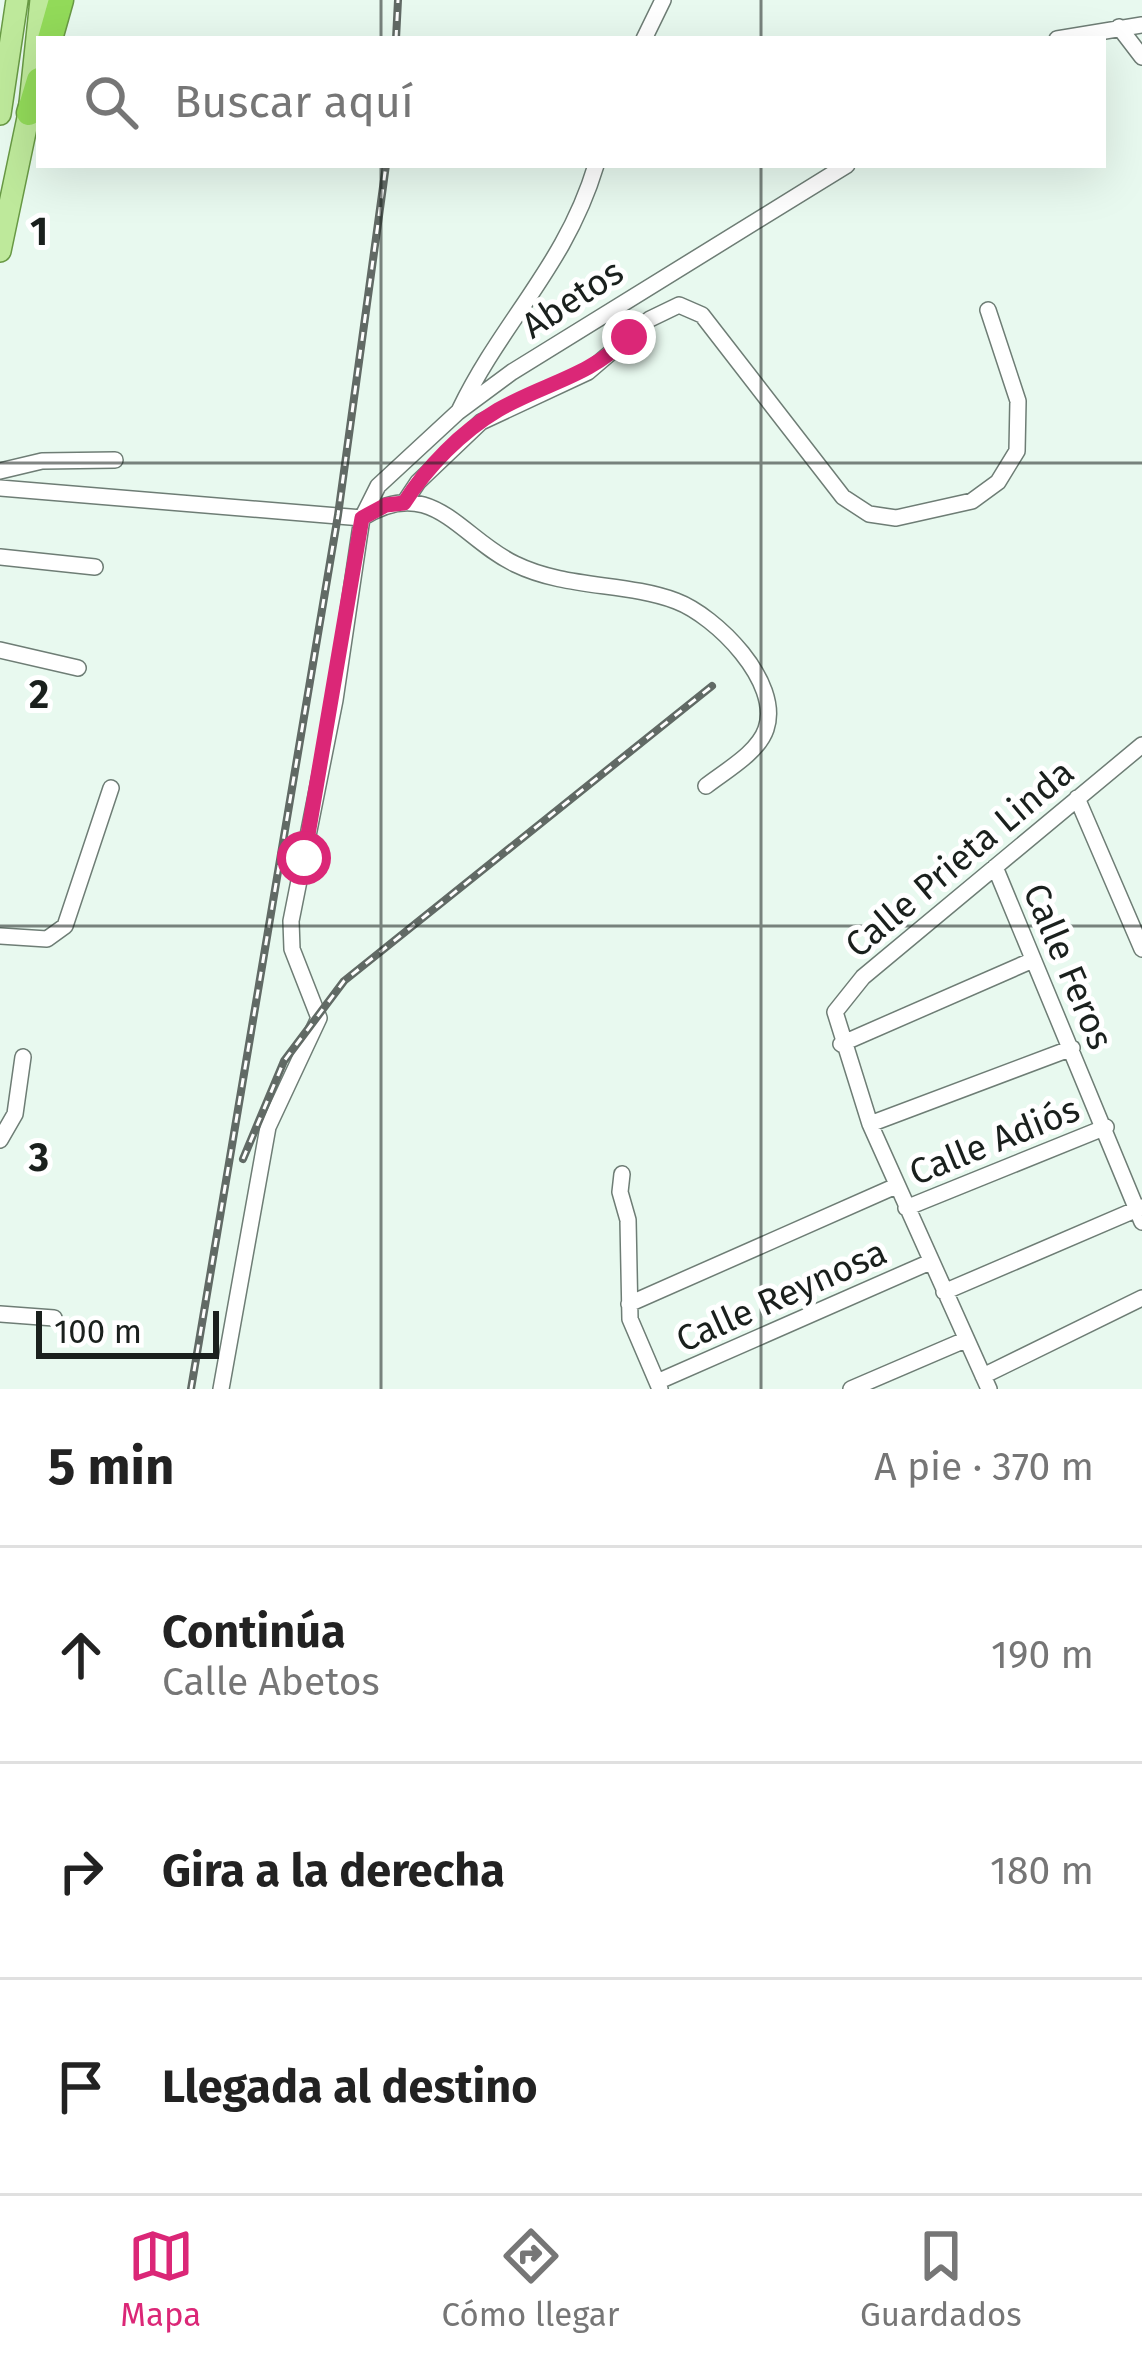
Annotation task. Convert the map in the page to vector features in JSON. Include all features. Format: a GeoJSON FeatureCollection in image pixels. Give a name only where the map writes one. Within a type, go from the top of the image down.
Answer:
{"type":"FeatureCollection","features":[{"type":"Feature","properties":{"kind":"highway"},"geometry":{"type":"LineString","coordinates":[[51,36],[61,0]]}},
{"type":"Feature","properties":{"kind":"highway"},"geometry":{"type":"LineString","coordinates":[[29,113],[36,90]]}},
{"type":"Feature","properties":{"kind":"main road"},"geometry":{"type":"LineString","coordinates":[[0,113],[17,0]]}},
{"type":"Feature","properties":{"kind":"main road"},"geometry":{"type":"LineString","coordinates":[[37,36],[41,0]]}},
{"type":"Feature","properties":{"kind":"main road"},"geometry":{"type":"LineString","coordinates":[[0,250],[29,113],[36,47]]}},
{"type":"Feature","properties":{"kind":"street"},"geometry":{"type":"LineString","coordinates":[[645,36],[663,0]]}},
{"type":"Feature","properties":{"kind":"street"},"geometry":{"type":"LineString","coordinates":[[1074,36],[1142,25]]}},
{"type":"Feature","properties":{"kind":"street"},"geometry":{"type":"LineString","coordinates":[[1119,28],[1142,57]]}},
{"type":"Feature","properties":{"kind":"street"},"geometry":{"type":"LineString","coordinates":[[458,412],[493,350],[550,272],[584,204],[595,168]]}},
{"type":"Feature","properties":{"kind":"street","name":"Abetos"},"geometry":{"type":"LineString","coordinates":[[362,518],[378,486],[458,412],[623,300],[843,168]]}},
{"type":"Feature","properties":{"kind":"street"},"geometry":{"type":"LineString","coordinates":[[404,503],[418,482],[481,422],[588,372],[650,319],[679,305],[702,315],[774,414],[858,509],[896,518],[952,509],[986,493],[1017,451],[1018,401],[988,310]]}},
{"type":"Feature","properties":{"kind":"street"},"geometry":{"type":"LineString","coordinates":[[0,471],[42,461],[116,460]]}},
{"type":"Feature","properties":{"kind":"street"},"geometry":{"type":"LineString","coordinates":[[0,488],[362,518],[386,505],[404,503],[446,513],[516,565],[566,581],[675,601],[709,621],[748,663],[768,707],[765,731],[758,742],[706,785]]}},
{"type":"Feature","properties":{"kind":"street"},"geometry":{"type":"LineString","coordinates":[[221,1389],[268,1127],[319,1018],[292,949],[290,921],[334,700],[362,518]]}},
{"type":"Feature","properties":{"kind":"street"},"geometry":{"type":"LineString","coordinates":[[0,557],[94,567]]}},
{"type":"Feature","properties":{"kind":"street"},"geometry":{"type":"LineString","coordinates":[[0,650],[78,668]]}},
{"type":"Feature","properties":{"kind":"street","name":"Calle Prieta Linda"},"geometry":{"type":"LineString","coordinates":[[839,1036],[836,1012],[847,992],[1142,745]]}},
{"type":"Feature","properties":{"kind":"street"},"geometry":{"type":"LineString","coordinates":[[0,936],[46,939],[64,926],[111,788]]}},
{"type":"Feature","properties":{"kind":"street"},"geometry":{"type":"LineString","coordinates":[[1077,797],[1142,949]]}},
{"type":"Feature","properties":{"kind":"street","name":"Calle Feros"},"geometry":{"type":"LineString","coordinates":[[994,867],[1140,1213]]}},
{"type":"Feature","properties":{"kind":"street"},"geometry":{"type":"LineString","coordinates":[[1033,961],[839,1036],[896,1186],[986,1382],[1142,1298]]}},
{"type":"Feature","properties":{"kind":"street"},"geometry":{"type":"LineString","coordinates":[[870,1124],[1072,1048]]}},
{"type":"Feature","properties":{"kind":"street"},"geometry":{"type":"LineString","coordinates":[[0,1139],[15,1114],[22,1057]]}},
{"type":"Feature","properties":{"kind":"street","name":"Calle Adiós"},"geometry":{"type":"LineString","coordinates":[[906,1208],[1106,1127]]}},
{"type":"Feature","properties":{"kind":"street"},"geometry":{"type":"LineString","coordinates":[[622,1174],[620,1192],[628,1220],[628,1304],[633,1330],[659,1386]]}},
{"type":"Feature","properties":{"kind":"street"},"geometry":{"type":"LineString","coordinates":[[628,1304],[896,1186]]}},
{"type":"Feature","properties":{"kind":"street"},"geometry":{"type":"LineString","coordinates":[[944,1292],[1140,1213]]}},
{"type":"Feature","properties":{"kind":"street","name":"Calle Reynosa"},"geometry":{"type":"LineString","coordinates":[[659,1386],[930,1262]]}},
{"type":"Feature","properties":{"kind":"street"},"geometry":{"type":"LineString","coordinates":[[0,1314],[54,1318]]}},
{"type":"Feature","properties":{"kind":"street"},"geometry":{"type":"LineString","coordinates":[[855,1388],[965,1340]]}},
{"type":"Feature","properties":{"kind":"railway"},"geometry":{"type":"LineString","coordinates":[[396,36],[398,0]]}},
{"type":"Feature","properties":{"kind":"railway"},"geometry":{"type":"LineString","coordinates":[[191,1389],[338,515],[386,168]]}},
{"type":"Feature","properties":{"kind":"railway"},"geometry":{"type":"LineString","coordinates":[[243,1159],[284,1061],[344,981],[712,686]]}},
{"type":"Feature","properties":{"kind":"route"},"geometry":{"type":"LineString","coordinates":[[304,858],[362,518],[386,505],[404,503],[441,457],[497,411],[588,372],[629,337]]}}]}
